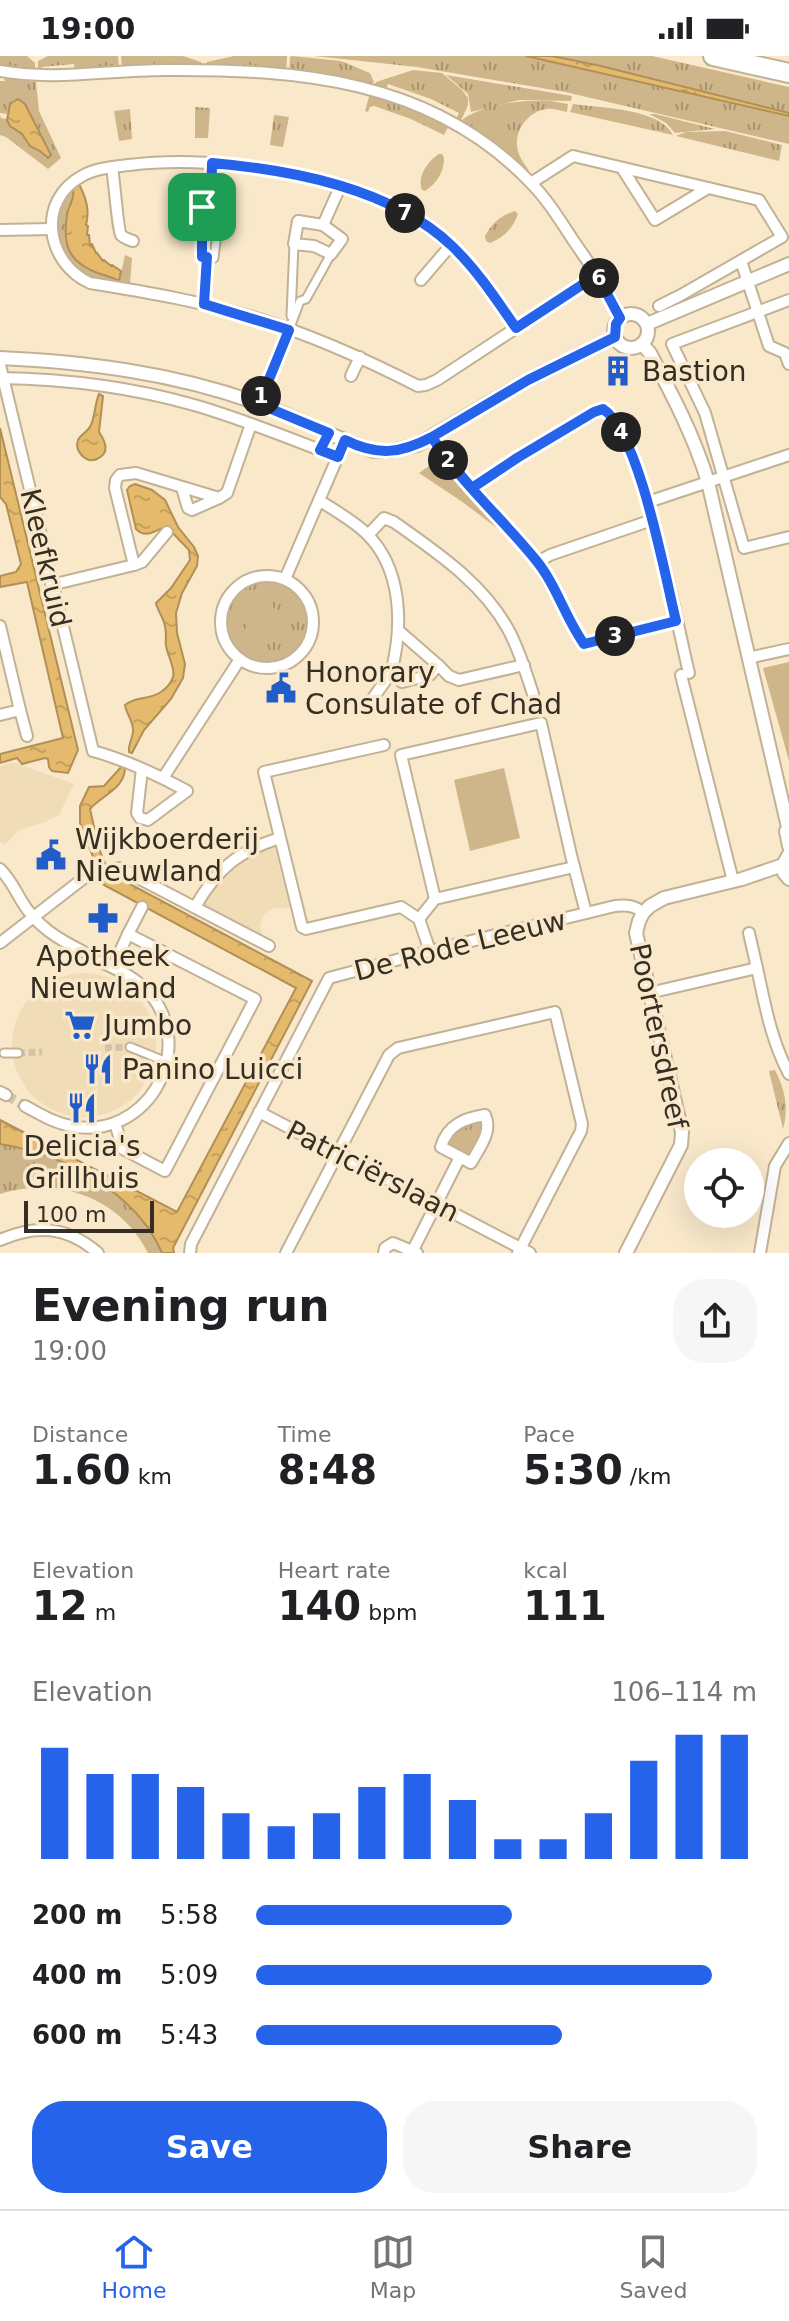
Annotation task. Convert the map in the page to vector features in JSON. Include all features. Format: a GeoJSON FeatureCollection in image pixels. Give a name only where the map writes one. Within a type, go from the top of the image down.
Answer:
{"type":"FeatureCollection","features":[{"type":"Feature","properties":{"kind":"highway"},"geometry":{"type":"LineString","coordinates":[[713,56],[789,73]]}},
{"type":"Feature","properties":{"kind":"street"},"geometry":{"type":"LineString","coordinates":[[0,71],[37,76],[135,70],[245,72],[311,78],[370,88],[417,104],[452,121],[491,148],[531,183],[597,275],[620,318]]}},
{"type":"Feature","properties":{"kind":"street"},"geometry":{"type":"LineString","coordinates":[[531,183],[570,157],[759,200],[782,237],[659,306]]}},
{"type":"Feature","properties":{"kind":"street"},"geometry":{"type":"LineString","coordinates":[[516,328],[486,285],[451,245],[408,214],[340,187],[272,170],[212,163],[148,163],[88,173],[68,186],[55,205],[51,229],[56,251],[66,267],[79,278],[90,283],[204,304],[289,330],[360,357],[418,386],[426,385],[516,328],[597,275]]}},
{"type":"Feature","properties":{"kind":"street"},"geometry":{"type":"LineString","coordinates":[[211,208],[212,163]]}},
{"type":"Feature","properties":{"kind":"street"},"geometry":{"type":"LineString","coordinates":[[112,167],[118,230],[122,236],[133,241]]}},
{"type":"Feature","properties":{"kind":"street"},"geometry":{"type":"LineString","coordinates":[[622,168],[655,220],[708,188]]}},
{"type":"Feature","properties":{"kind":"street"},"geometry":{"type":"LineString","coordinates":[[323,225],[340,187]]}},
{"type":"Feature","properties":{"kind":"street"},"geometry":{"type":"LineString","coordinates":[[202,207],[220,209],[214,258],[207,257],[202,257],[202,207]]}},
{"type":"Feature","properties":{"kind":"street"},"geometry":{"type":"LineString","coordinates":[[259,404],[289,330],[300,301],[306,299],[342,239],[323,225],[298,221],[289,330]]}},
{"type":"Feature","properties":{"kind":"street"},"geometry":{"type":"LineString","coordinates":[[0,230],[51,229]]}},
{"type":"Feature","properties":{"kind":"street"},"geometry":{"type":"LineString","coordinates":[[294,244],[314,246],[331,254]]}},
{"type":"Feature","properties":{"kind":"street"},"geometry":{"type":"LineString","coordinates":[[421,280],[451,245]]}},
{"type":"Feature","properties":{"kind":"street"},"geometry":{"type":"LineString","coordinates":[[204,304],[207,257]]}},
{"type":"Feature","properties":{"kind":"street"},"geometry":{"type":"LineString","coordinates":[[741,261],[769,346],[785,353],[789,364]]}},
{"type":"Feature","properties":{"kind":"street"},"geometry":{"type":"LineString","coordinates":[[647,324],[789,264]]}},
{"type":"Feature","properties":{"kind":"street"},"geometry":{"type":"LineString","coordinates":[[789,300],[672,344],[705,413],[744,548],[789,537]]}},
{"type":"Feature","properties":{"kind":"street"},"geometry":{"type":"LineString","coordinates":[[615,337],[616,324],[625,315],[635,314],[647,324],[646,349],[700,453],[789,827],[786,831],[789,846]]}},
{"type":"Feature","properties":{"kind":"street"},"geometry":{"type":"LineString","coordinates":[[615,337],[627,347],[646,349]]}},
{"type":"Feature","properties":{"kind":"street"},"geometry":{"type":"LineString","coordinates":[[0,358],[115,367],[189,383],[259,404],[374,451],[391,451],[417,445],[528,380],[615,337]]}},
{"type":"Feature","properties":{"kind":"street"},"geometry":{"type":"LineString","coordinates":[[351,376],[360,357]]}},
{"type":"Feature","properties":{"kind":"street","name":"Kleefkruid"},"geometry":{"type":"LineString","coordinates":[[0,365],[93,751],[142,769]]}},
{"type":"Feature","properties":{"kind":"street"},"geometry":{"type":"LineString","coordinates":[[2,378],[135,391],[193,405],[338,457]]}},
{"type":"Feature","properties":{"kind":"street"},"geometry":{"type":"LineString","coordinates":[[472,488],[568,427],[603,409],[611,414],[630,448],[648,502],[685,674],[738,880]]}},
{"type":"Feature","properties":{"kind":"street"},"geometry":{"type":"LineString","coordinates":[[182,488],[190,509],[195,510],[227,493],[251,424]]}},
{"type":"Feature","properties":{"kind":"street"},"geometry":{"type":"LineString","coordinates":[[320,450],[329,433]]}},
{"type":"Feature","properties":{"kind":"street"},"geometry":{"type":"LineString","coordinates":[[432,437],[472,488],[538,562],[584,644],[676,621]]}},
{"type":"Feature","properties":{"kind":"street"},"geometry":{"type":"LineString","coordinates":[[285,579],[345,440]]}},
{"type":"Feature","properties":{"kind":"street"},"geometry":{"type":"LineString","coordinates":[[648,502],[789,455]]}},
{"type":"Feature","properties":{"kind":"street"},"geometry":{"type":"LineString","coordinates":[[134,565],[115,488],[116,480],[126,473],[136,473],[219,498]]}},
{"type":"Feature","properties":{"kind":"street"},"geometry":{"type":"LineString","coordinates":[[320,501],[368,535],[393,580],[399,631],[391,673],[368,705]]}},
{"type":"Feature","properties":{"kind":"street"},"geometry":{"type":"LineString","coordinates":[[368,535],[384,518],[458,569],[493,607],[509,630],[533,694]]}},
{"type":"Feature","properties":{"kind":"street"},"geometry":{"type":"LineString","coordinates":[[538,562],[550,555],[652,520]]}},
{"type":"Feature","properties":{"kind":"street"},"geometry":{"type":"LineString","coordinates":[[51,585],[142,562],[167,532]]}},
{"type":"Feature","properties":{"kind":"street"},"geometry":{"type":"LineString","coordinates":[[267,575],[285,579],[303,592],[312,608],[314,626],[309,643],[298,657],[282,666],[256,667],[240,659],[228,646],[221,630],[222,612],[228,596],[249,579],[267,575]]}},
{"type":"Feature","properties":{"kind":"street"},"geometry":{"type":"LineString","coordinates":[[0,625],[27,736]]}},
{"type":"Feature","properties":{"kind":"street"},"geometry":{"type":"LineString","coordinates":[[399,631],[449,676],[459,680],[524,665]]}},
{"type":"Feature","properties":{"kind":"street"},"geometry":{"type":"LineString","coordinates":[[748,658],[789,649]]}},
{"type":"Feature","properties":{"kind":"street"},"geometry":{"type":"LineString","coordinates":[[163,778],[240,659]]}},
{"type":"Feature","properties":{"kind":"street"},"geometry":{"type":"LineString","coordinates":[[391,673],[402,682],[430,675],[438,665]]}},
{"type":"Feature","properties":{"kind":"street"},"geometry":{"type":"LineString","coordinates":[[0,715],[20,710]]}},
{"type":"Feature","properties":{"kind":"street"},"geometry":{"type":"LineString","coordinates":[[435,899],[401,755],[541,723],[586,913]]}},
{"type":"Feature","properties":{"kind":"street"},"geometry":{"type":"LineString","coordinates":[[384,745],[264,772],[302,927],[306,929],[401,907],[422,915]]}},
{"type":"Feature","properties":{"kind":"street"},"geometry":{"type":"LineString","coordinates":[[142,769],[163,778],[187,791],[148,820],[140,818],[137,813],[142,769]]}},
{"type":"Feature","properties":{"kind":"street"},"geometry":{"type":"LineString","coordinates":[[195,907],[211,881],[230,861],[254,847],[280,838]]}},
{"type":"Feature","properties":{"kind":"street"},"geometry":{"type":"LineString","coordinates":[[0,859],[16,876],[33,916]]}},
{"type":"Feature","properties":{"kind":"street"},"geometry":{"type":"LineString","coordinates":[[422,915],[435,899],[574,867]]}},
{"type":"Feature","properties":{"kind":"street"},"geometry":{"type":"LineString","coordinates":[[119,868],[269,946]]}},
{"type":"Feature","properties":{"kind":"street","name":"Poortersdreef"},"geometry":{"type":"LineString","coordinates":[[626,1253],[681,1145],[682,1132],[636,933],[639,921],[650,906],[664,898],[786,868]]}},
{"type":"Feature","properties":{"kind":"street"},"geometry":{"type":"LineString","coordinates":[[0,869],[46,930],[84,952]]}},
{"type":"Feature","properties":{"kind":"street"},"geometry":{"type":"LineString","coordinates":[[0,943],[89,874]]}},
{"type":"Feature","properties":{"kind":"street","name":"De Rode Leeuw"},"geometry":{"type":"LineString","coordinates":[[190,1253],[191,1244],[329,978],[586,913],[627,905],[643,913]]}},
{"type":"Feature","properties":{"kind":"street"},"geometry":{"type":"LineString","coordinates":[[113,967],[142,907]]}},
{"type":"Feature","properties":{"kind":"street"},"geometry":{"type":"LineString","coordinates":[[422,915],[430,951]]}},
{"type":"Feature","properties":{"kind":"street"},"geometry":{"type":"LineString","coordinates":[[749,933],[770,1027],[789,1074]]}},
{"type":"Feature","properties":{"kind":"street"},"geometry":{"type":"LineString","coordinates":[[115,1123],[123,1149],[165,1171],[255,999],[128,934]]}},
{"type":"Feature","properties":{"kind":"street"},"geometry":{"type":"LineString","coordinates":[[25,1106],[69,1126],[94,1128],[115,1123],[135,1112],[150,1099],[160,1082],[167,1062],[168,1030],[157,1004],[137,980],[101,962]]}},
{"type":"Feature","properties":{"kind":"street"},"geometry":{"type":"LineString","coordinates":[[649,993],[757,968]]}},
{"type":"Feature","properties":{"kind":"street"},"geometry":{"type":"LineString","coordinates":[[286,1253],[389,1055],[398,1048],[555,1012],[582,1124],[523,1251]]}},
{"type":"Feature","properties":{"kind":"street"},"geometry":{"type":"LineString","coordinates":[[130,1047],[167,1062]]}},
{"type":"Feature","properties":{"kind":"street"},"geometry":{"type":"LineString","coordinates":[[4,1053],[18,1053]]}},
{"type":"Feature","properties":{"kind":"street","name":"Patriciërslaan"},"geometry":{"type":"LineString","coordinates":[[259,1112],[523,1251]]}},
{"type":"Feature","properties":{"kind":"street"},"geometry":{"type":"LineString","coordinates":[[485,1115],[489,1123],[487,1132],[471,1163],[460,1157],[441,1147],[450,1129],[460,1122],[485,1115]]}},
{"type":"Feature","properties":{"kind":"street"},"geometry":{"type":"LineString","coordinates":[[760,1253],[775,1166],[789,1143]]}},
{"type":"Feature","properties":{"kind":"street"},"geometry":{"type":"LineString","coordinates":[[384,1253],[385,1248],[393,1243],[415,1252],[460,1157]]}},
{"type":"Feature","properties":{"kind":"street"},"geometry":{"type":"LineString","coordinates":[[0,1240],[18,1232],[39,1229],[63,1233],[98,1253]]}},
{"type":"Feature","properties":{"kind":"shaded area"},"geometry":{"type":"Polygon","coordinates":[[[13,762],[74,784],[59,815],[19,830],[5,845],[0,842],[0,766],[13,762]]]}},
{"type":"Feature","properties":{"kind":"shaded area"},"geometry":{"type":"Polygon","coordinates":[[[274,845],[290,908],[275,908],[264,914],[260,926],[263,937],[203,906],[202,902],[219,877],[242,858],[274,845]]]}},
{"type":"Feature","properties":{"kind":"shaded area"},"geometry":{"type":"Polygon","coordinates":[[[84,973],[112,978],[135,994],[151,1017],[156,1045],[151,1073],[135,1096],[112,1112],[84,1117],[56,1112],[33,1096],[17,1073],[12,1045],[17,1017],[33,994],[56,978],[84,973]]]}},
{"type":"Feature","properties":{"kind":"green space"},"geometry":{"type":"Polygon","coordinates":[[[0,56],[27,56],[35,63],[35,73],[0,68],[0,56]]]}},
{"type":"Feature","properties":{"kind":"green space"},"geometry":{"type":"Polygon","coordinates":[[[48,56],[118,56],[119,68],[75,71],[74,64],[42,67],[42,73],[38,73],[38,61],[48,56]]]}},
{"type":"Feature","properties":{"kind":"green space"},"geometry":{"type":"Polygon","coordinates":[[[121,56],[183,56],[201,62],[203,66],[122,68],[121,56]]]}},
{"type":"Feature","properties":{"kind":"green space"},"geometry":{"type":"Polygon","coordinates":[[[234,56],[287,56],[286,73],[205,67],[207,62],[234,56]]]}},
{"type":"Feature","properties":{"kind":"green space"},"geometry":{"type":"Polygon","coordinates":[[[292,56],[341,61],[370,73],[374,82],[370,86],[289,74],[292,56]]]}},
{"type":"Feature","properties":{"kind":"green space"},"geometry":{"type":"Polygon","coordinates":[[[314,56],[526,56],[789,116],[789,144],[565,92],[417,67],[314,56]]]}},
{"type":"Feature","properties":{"kind":"green space"},"geometry":{"type":"Polygon","coordinates":[[[552,56],[652,56],[789,87],[789,113],[552,56]]]}},
{"type":"Feature","properties":{"kind":"green space"},"geometry":{"type":"Polygon","coordinates":[[[413,70],[442,73],[463,91],[468,105],[460,123],[456,119],[459,113],[431,99],[388,84],[386,90],[374,86],[376,82],[413,70]]]}},
{"type":"Feature","properties":{"kind":"green space"},"geometry":{"type":"Polygon","coordinates":[[[446,75],[572,96],[571,101],[519,100],[471,112],[468,94],[446,75]]]}},
{"type":"Feature","properties":{"kind":"green space"},"geometry":{"type":"Polygon","coordinates":[[[4,78],[36,82],[39,111],[61,158],[48,169],[0,135],[0,114],[46,158],[23,102],[15,100],[7,114],[0,113],[0,81],[5,81],[4,78]]]}},
{"type":"Feature","properties":{"kind":"green space"},"geometry":{"type":"Polygon","coordinates":[[[370,93],[450,123],[444,135],[374,106],[365,111],[370,93]]]}},
{"type":"Feature","properties":{"kind":"green space"},"geometry":{"type":"Polygon","coordinates":[[[550,101],[568,104],[567,112],[552,109],[540,111],[527,119],[519,132],[517,146],[529,171],[526,173],[462,125],[463,119],[494,106],[550,101]]]}},
{"type":"Feature","properties":{"kind":"green space"},"geometry":{"type":"Polygon","coordinates":[[[573,104],[643,114],[666,126],[673,135],[570,112],[573,104]]]}},
{"type":"Feature","properties":{"kind":"green space"},"geometry":{"type":"Polygon","coordinates":[[[195,107],[210,108],[208,138],[195,138],[195,107]]]}},
{"type":"Feature","properties":{"kind":"green space"},"geometry":{"type":"Polygon","coordinates":[[[130,109],[132,139],[119,141],[114,111],[130,109]]]}},
{"type":"Feature","properties":{"kind":"green space"},"geometry":{"type":"Polygon","coordinates":[[[649,114],[715,129],[675,133],[666,123],[649,114]]]}},
{"type":"Feature","properties":{"kind":"green space"},"geometry":{"type":"Polygon","coordinates":[[[274,115],[289,117],[283,147],[270,145],[274,115]]]}},
{"type":"Feature","properties":{"kind":"green space"},"geometry":{"type":"Polygon","coordinates":[[[725,131],[782,145],[779,161],[676,136],[686,132],[725,131]]]}},
{"type":"Feature","properties":{"kind":"green space"},"geometry":{"type":"Polygon","coordinates":[[[442,154],[444,163],[439,177],[425,191],[422,190],[424,170],[442,154]]]}},
{"type":"Feature","properties":{"kind":"green space"},"geometry":{"type":"Polygon","coordinates":[[[79,184],[67,218],[67,244],[83,264],[116,279],[120,278],[125,255],[132,258],[130,285],[95,280],[73,268],[56,237],[57,214],[67,193],[79,184]]]}},
{"type":"Feature","properties":{"kind":"green space"},"geometry":{"type":"Polygon","coordinates":[[[515,211],[518,214],[507,232],[495,241],[486,241],[485,236],[494,223],[515,211]]]}},
{"type":"Feature","properties":{"kind":"green space"},"geometry":{"type":"Polygon","coordinates":[[[439,459],[501,531],[419,473],[439,459]]]}},
{"type":"Feature","properties":{"kind":"green space"},"geometry":{"type":"Polygon","coordinates":[[[267,579],[283,583],[297,592],[306,606],[310,622],[306,638],[297,652],[283,661],[267,665],[251,661],[237,652],[228,638],[224,622],[228,606],[237,592],[251,583],[267,579]]]}},
{"type":"Feature","properties":{"kind":"green space"},"geometry":{"type":"Polygon","coordinates":[[[263,601],[284,614],[263,647],[242,634],[263,601]]]}},
{"type":"Feature","properties":{"kind":"green space"},"geometry":{"type":"Polygon","coordinates":[[[789,662],[789,761],[763,668],[789,662]]]}},
{"type":"Feature","properties":{"kind":"green space"},"geometry":{"type":"Polygon","coordinates":[[[504,768],[520,838],[470,851],[454,780],[504,768]]]}},
{"type":"Feature","properties":{"kind":"green space"},"geometry":{"type":"Polygon","coordinates":[[[775,1070],[785,1099],[783,1129],[769,1071],[775,1070]]]}},
{"type":"Feature","properties":{"kind":"green space"},"geometry":{"type":"Polygon","coordinates":[[[477,1120],[483,1129],[474,1152],[465,1154],[450,1146],[448,1138],[465,1123],[477,1120]]]}},
{"type":"Feature","properties":{"kind":"green space"},"geometry":{"type":"Polygon","coordinates":[[[0,1144],[48,1157],[94,1179],[116,1194],[134,1212],[150,1231],[162,1253],[148,1253],[122,1218],[85,1196],[43,1187],[0,1194],[0,1144]]]}},
{"type":"Feature","properties":{"kind":"water"},"geometry":{"type":"Polygon","coordinates":[[[526,56],[552,56],[601,66],[789,113],[789,116],[526,56]]]}},
{"type":"Feature","properties":{"kind":"water"},"geometry":{"type":"Polygon","coordinates":[[[18,99],[25,104],[51,155],[48,158],[30,146],[22,134],[10,126],[7,120],[10,104],[18,99]]]}},
{"type":"Feature","properties":{"kind":"water"},"geometry":{"type":"Polygon","coordinates":[[[79,184],[87,204],[86,225],[90,245],[103,261],[121,271],[119,281],[85,267],[72,256],[69,249],[66,241],[67,214],[73,189],[79,184]]]}},
{"type":"Feature","properties":{"kind":"water"},"geometry":{"type":"Polygon","coordinates":[[[99,394],[103,396],[99,432],[105,450],[97,459],[89,460],[79,452],[77,444],[91,425],[99,394]]]}},
{"type":"Feature","properties":{"kind":"water"},"geometry":{"type":"Polygon","coordinates":[[[0,428],[78,750],[68,773],[52,771],[45,758],[22,764],[17,758],[0,763],[0,754],[63,738],[27,582],[0,587],[0,576],[16,572],[21,564],[6,504],[0,497],[0,428]]]}},
{"type":"Feature","properties":{"kind":"water"},"geometry":{"type":"Polygon","coordinates":[[[135,484],[152,490],[165,500],[178,527],[198,556],[197,566],[182,593],[176,613],[177,633],[185,664],[183,678],[171,699],[144,730],[132,753],[129,749],[133,728],[125,705],[157,694],[172,681],[166,629],[156,603],[171,588],[190,560],[189,550],[167,527],[147,534],[136,529],[127,490],[135,484]]]}},
{"type":"Feature","properties":{"kind":"water"},"geometry":{"type":"Polygon","coordinates":[[[122,766],[125,767],[121,781],[90,809],[99,849],[109,873],[312,981],[173,1248],[174,1253],[162,1253],[135,1212],[95,1179],[48,1157],[0,1144],[0,1120],[177,1212],[296,988],[104,885],[80,823],[80,806],[89,787],[104,786],[122,766]]]}},
{"type":"Feature","properties":{"kind":"tunnel"},"geometry":{"type":"LineString","coordinates":[[105,1048],[130,1047]]}},
{"type":"Feature","properties":{"kind":"tunnel"},"geometry":{"type":"LineString","coordinates":[[18,1053],[42,1052]]}},
{"type":"Feature","properties":{"kind":"tunnel"},"geometry":{"type":"LineString","coordinates":[[6,1095],[25,1106]]}},
{"type":"Feature","properties":{"kind":"place","name":"Bastion"},"geometry":{"type":"Point","coordinates":[618,371]}},
{"type":"Feature","properties":{"kind":"place","name":"Honorary Consulate of Chad"},"geometry":{"type":"Point","coordinates":[281,688]}},
{"type":"Feature","properties":{"kind":"place","name":"Wijkboerderij Nieuwland"},"geometry":{"type":"Point","coordinates":[51,855]}},
{"type":"Feature","properties":{"kind":"place","name":"Apotheek Nieuwland"},"geometry":{"type":"Point","coordinates":[103,918]}},
{"type":"Feature","properties":{"kind":"place","name":"Jumbo"},"geometry":{"type":"Point","coordinates":[80,1025]}},
{"type":"Feature","properties":{"kind":"place","name":"Panino Luicci"},"geometry":{"type":"Point","coordinates":[98,1069]}},
{"type":"Feature","properties":{"kind":"place","name":"Delicia's Grillhuis"},"geometry":{"type":"Point","coordinates":[82,1108]}},
{"type":"Feature","properties":{"kind":"route"},"geometry":{"type":"LineString","coordinates":[[202,207],[202,257],[207,257],[204,304],[289,330],[259,404],[329,433],[320,450],[338,457],[345,440],[374,451],[391,451],[417,445],[432,437],[472,488],[538,562],[584,644],[676,621],[648,502],[630,448],[611,414],[603,409],[594,412],[472,488],[440,450],[432,437],[559,363],[615,337],[620,318],[597,275],[516,328],[486,285],[451,245],[408,214],[371,197],[272,170],[212,163],[211,208],[202,207]]}}]}
